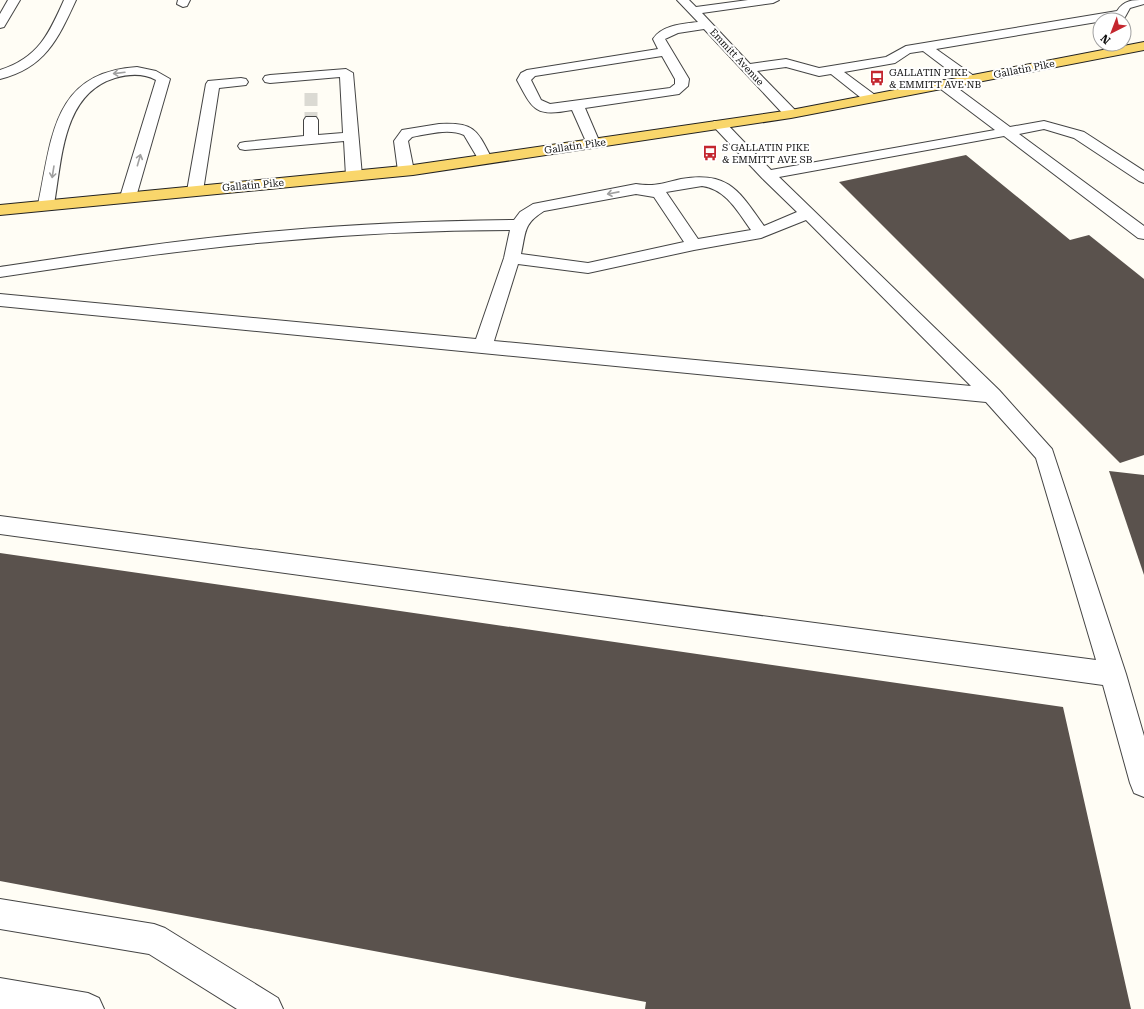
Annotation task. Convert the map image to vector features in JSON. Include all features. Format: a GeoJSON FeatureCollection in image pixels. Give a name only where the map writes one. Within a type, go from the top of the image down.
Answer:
{"type":"FeatureCollection","features":[{"type":"Feature","properties":{"kind":"main road","name":"Gallatin Pike"},"geometry":{"type":"LineString","coordinates":[[0,210],[406,171],[790,114],[1144,46]]}},
{"type":"Feature","properties":{"kind":"street"},"geometry":{"type":"LineString","coordinates":[[0,24],[14,0]]}},
{"type":"Feature","properties":{"kind":"street"},"geometry":{"type":"LineString","coordinates":[[0,75],[22,67],[44,48],[56,29],[70,0]]}},
{"type":"Feature","properties":{"kind":"street","name":"Emmitt Avenue"},"geometry":{"type":"LineString","coordinates":[[683,0],[790,114]]}},
{"type":"Feature","properties":{"kind":"street"},"geometry":{"type":"LineString","coordinates":[[693,11],[773,0]]}},
{"type":"Feature","properties":{"kind":"street"},"geometry":{"type":"LineString","coordinates":[[747,68],[786,63],[820,72],[834,70],[890,60],[906,50],[1121,14],[1126,6],[1143,0]]}},
{"type":"Feature","properties":{"kind":"street"},"geometry":{"type":"LineString","coordinates":[[666,52],[532,73],[526,76],[524,80],[536,104],[541,107],[552,108],[674,91],[681,86],[682,79],[659,39],[662,35],[668,32],[706,25]]}},
{"type":"Feature","properties":{"kind":"street"},"geometry":{"type":"LineString","coordinates":[[926,47],[969,79]]}},
{"type":"Feature","properties":{"kind":"street"},"geometry":{"type":"LineString","coordinates":[[834,70],[870,98]]}},
{"type":"Feature","properties":{"kind":"street"},"geometry":{"type":"LineString","coordinates":[[46,205],[62,125],[72,100],[88,85],[110,74],[132,71],[150,72],[163,79],[128,197]]}},
{"type":"Feature","properties":{"kind":"street"},"geometry":{"type":"LineString","coordinates":[[270,79],[311,82],[346,73],[354,176]]}},
{"type":"Feature","properties":{"kind":"street"},"geometry":{"type":"LineString","coordinates":[[195,191],[214,84],[241,82]]}},
{"type":"Feature","properties":{"kind":"street"},"geometry":{"type":"LineString","coordinates":[[943,84],[1144,234]]}},
{"type":"Feature","properties":{"kind":"street"},"geometry":{"type":"LineString","coordinates":[[577,105],[593,143]]}},
{"type":"Feature","properties":{"kind":"street"},"geometry":{"type":"LineString","coordinates":[[311,120],[311,140]]}},
{"type":"Feature","properties":{"kind":"street"},"geometry":{"type":"LineString","coordinates":[[719,124],[767,175],[992,395],[1046,454],[1113,674],[1144,783]]}},
{"type":"Feature","properties":{"kind":"street"},"geometry":{"type":"LineString","coordinates":[[767,175],[1044,125],[1079,135],[1144,178]]}},
{"type":"Feature","properties":{"kind":"street"},"geometry":{"type":"LineString","coordinates":[[406,171],[401,140],[408,133],[443,128],[463,129],[470,133],[485,159]]}},
{"type":"Feature","properties":{"kind":"street"},"geometry":{"type":"LineString","coordinates":[[245,146],[352,136]]}},
{"type":"Feature","properties":{"kind":"street"},"geometry":{"type":"LineString","coordinates":[[652,191],[696,182],[711,182],[728,190],[762,233]]}},
{"type":"Feature","properties":{"kind":"street"},"geometry":{"type":"LineString","coordinates":[[483,346],[512,258],[520,225],[526,215],[539,207],[636,189],[652,191],[660,194],[694,245]]}},
{"type":"Feature","properties":{"kind":"street"},"geometry":{"type":"LineString","coordinates":[[512,258],[588,268],[694,245],[762,233],[808,214]]}},
{"type":"Feature","properties":{"kind":"street"},"geometry":{"type":"LineString","coordinates":[[0,272],[201,244],[285,236],[367,229],[446,225],[520,225]]}},
{"type":"Feature","properties":{"kind":"street"},"geometry":{"type":"LineString","coordinates":[[0,300],[992,395]]}},
{"type":"Feature","properties":{"kind":"street"},"geometry":{"type":"LineString","coordinates":[[0,525],[1113,674]]}},
{"type":"Feature","properties":{"kind":"street"},"geometry":{"type":"LineString","coordinates":[[0,914],[154,939],[267,1009]]}},
{"type":"Feature","properties":{"kind":"street"},"geometry":{"type":"LineString","coordinates":[[0,994],[88,1009]]}},
{"type":"Feature","properties":{"kind":"building"},"geometry":{"type":"Polygon","coordinates":[[[966,155],[1070,240],[1089,235],[1144,279],[1144,455],[1120,463],[839,182],[966,155]]]}},
{"type":"Feature","properties":{"kind":"building"},"geometry":{"type":"Polygon","coordinates":[[[1109,471],[1144,475],[1144,575],[1109,471]]]}},
{"type":"Feature","properties":{"kind":"building"},"geometry":{"type":"Polygon","coordinates":[[[0,553],[1063,707],[1131,1009],[645,1009],[646,1002],[0,881],[0,553]]]}},
{"type":"Feature","properties":{"kind":"tunnel"},"geometry":{"type":"LineString","coordinates":[[311,93],[311,120]]}},
{"type":"Feature","properties":{"kind":"place","name":"GALLATIN PIKE & EMMITT AVE NB"},"geometry":{"type":"Point","coordinates":[877,78]}},
{"type":"Feature","properties":{"kind":"place","name":"S GALLATIN PIKE & EMMITT AVE SB"},"geometry":{"type":"Point","coordinates":[710,153]}}]}
